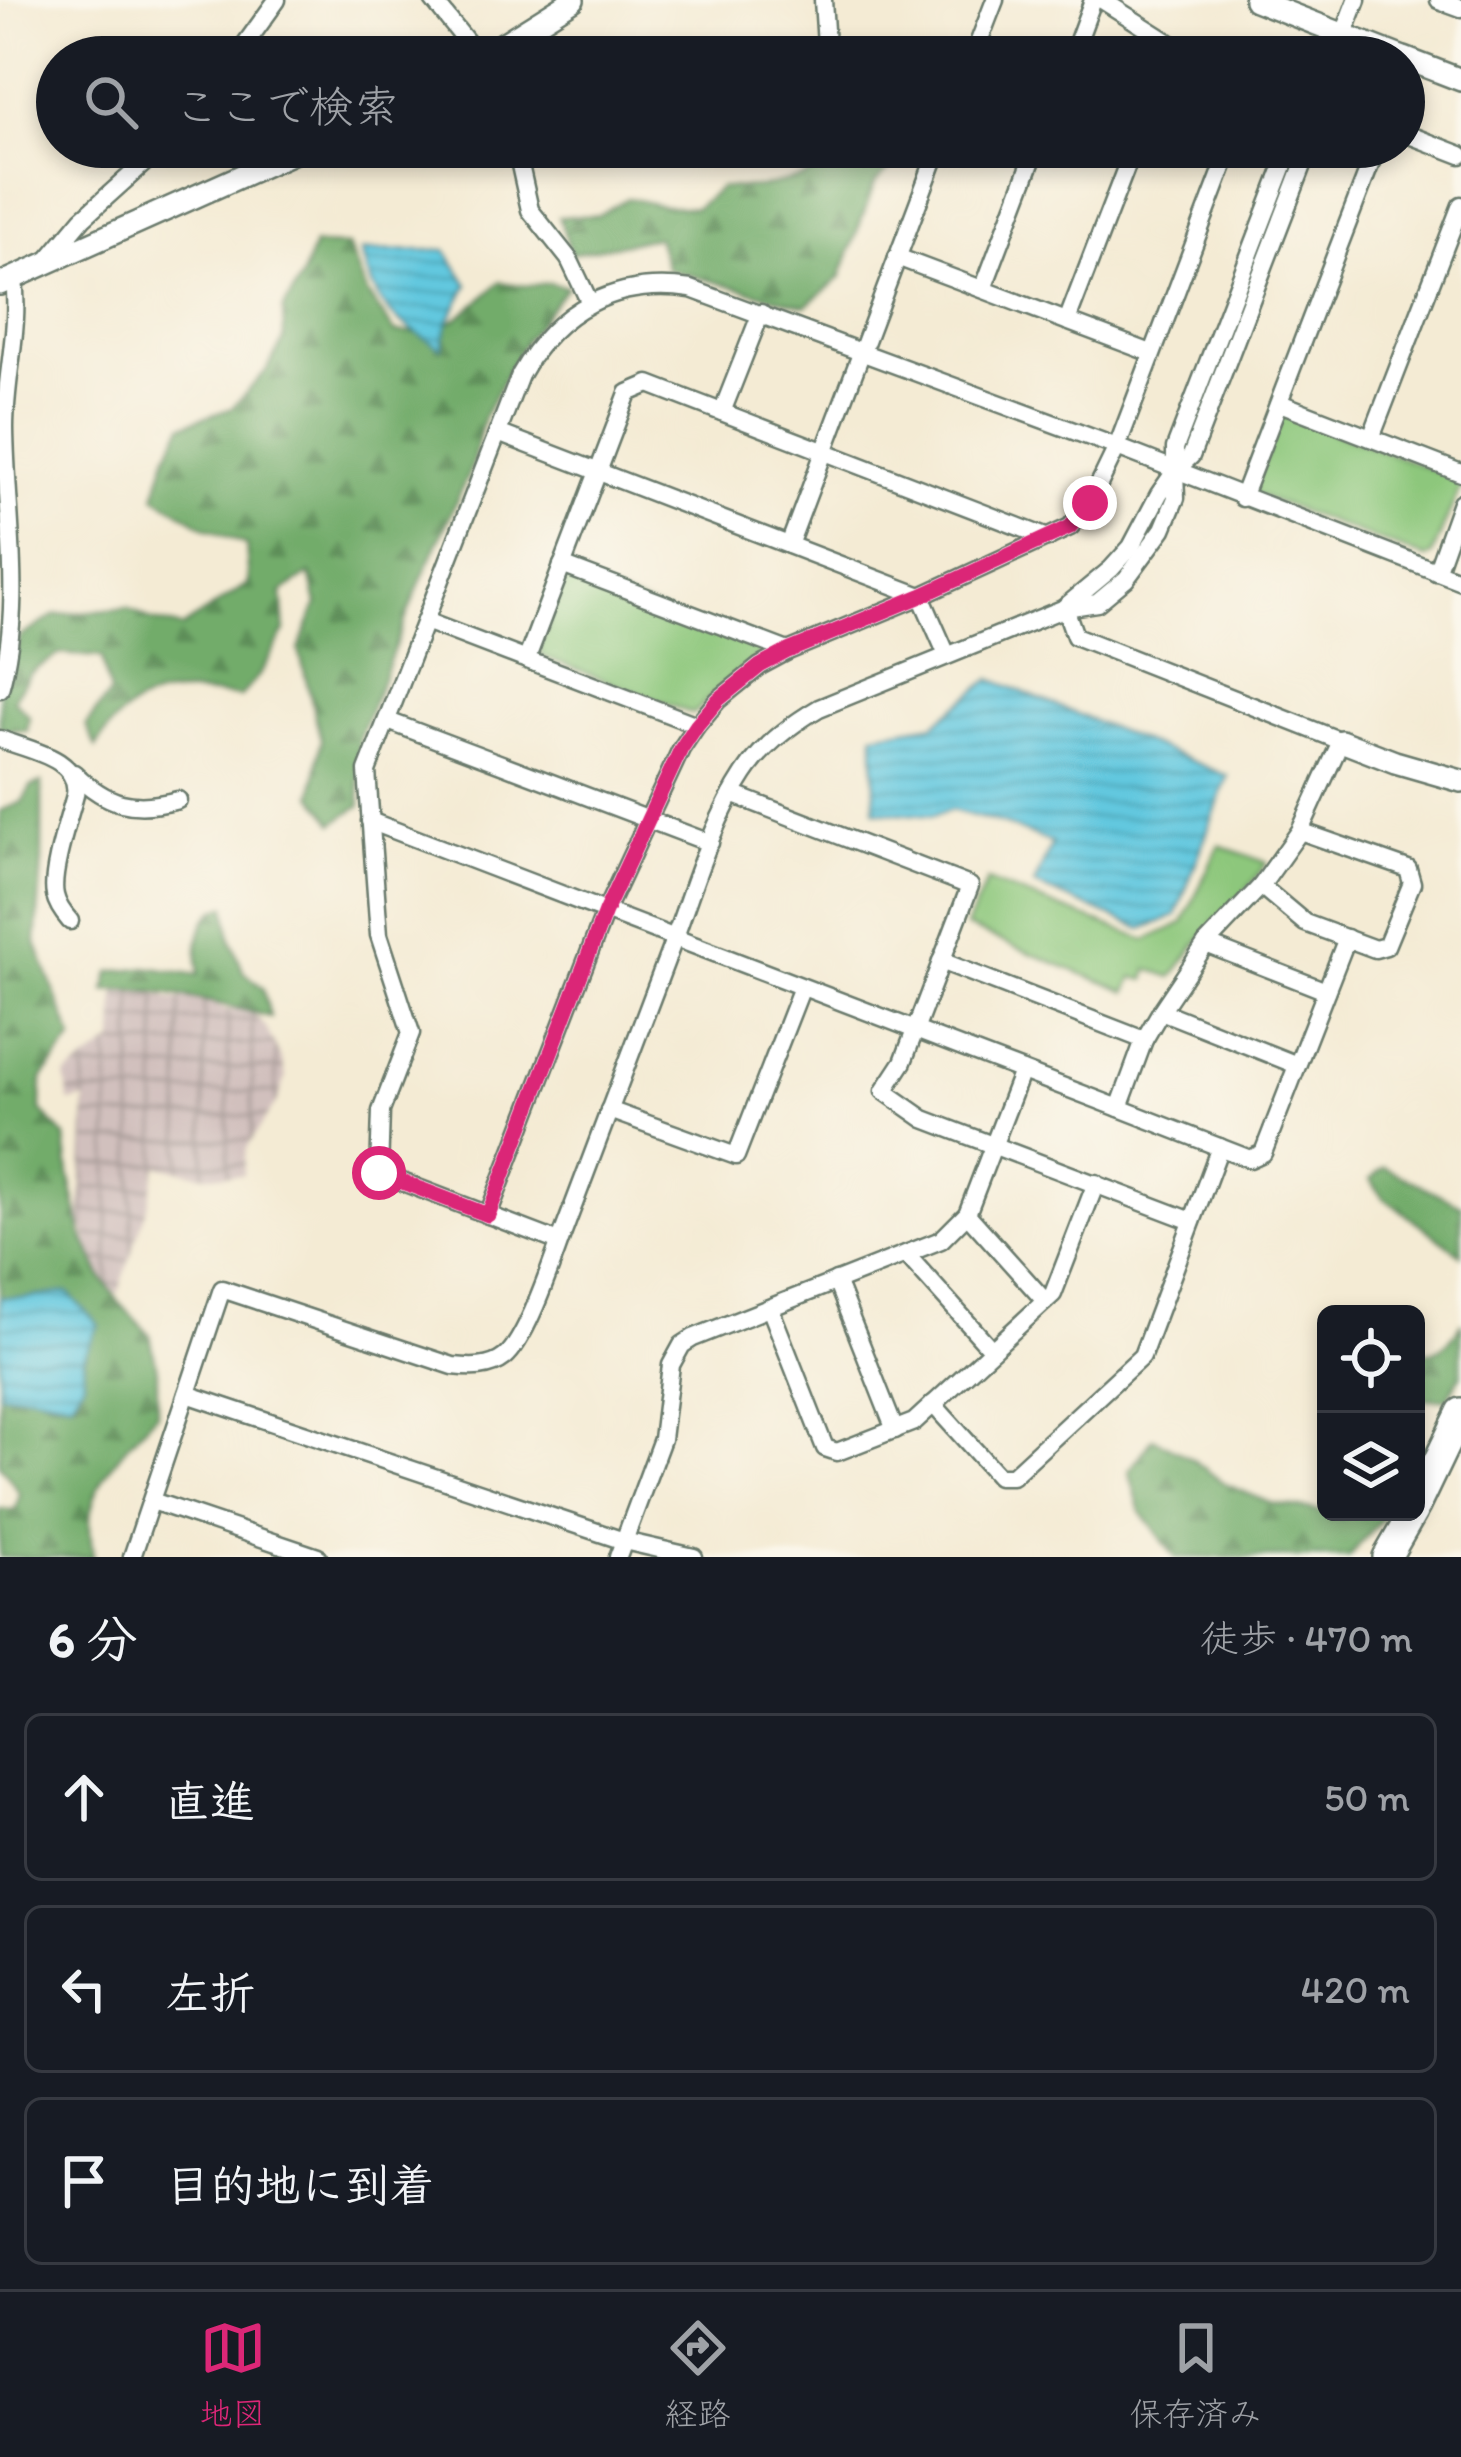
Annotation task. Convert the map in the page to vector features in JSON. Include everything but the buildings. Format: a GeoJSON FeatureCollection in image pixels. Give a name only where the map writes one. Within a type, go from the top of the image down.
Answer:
{"type":"FeatureCollection","features":[{"type":"Feature","properties":{"kind":"main road"},"geometry":{"type":"LineString","coordinates":[[1425,1488],[1461,1412]]}},
{"type":"Feature","properties":{"kind":"main road"},"geometry":{"type":"LineString","coordinates":[[1387,1557],[1408,1521]]}},
{"type":"Feature","properties":{"kind":"street"},"geometry":{"type":"LineString","coordinates":[[251,36],[277,0]]}},
{"type":"Feature","properties":{"kind":"street"},"geometry":{"type":"LineString","coordinates":[[433,0],[463,36]]}},
{"type":"Feature","properties":{"kind":"street"},"geometry":{"type":"LineString","coordinates":[[514,36],[572,0]]}},
{"type":"Feature","properties":{"kind":"street"},"geometry":{"type":"LineString","coordinates":[[823,0],[825,36]]}},
{"type":"Feature","properties":{"kind":"street"},"geometry":{"type":"LineString","coordinates":[[981,36],[994,0]]}},
{"type":"Feature","properties":{"kind":"street"},"geometry":{"type":"LineString","coordinates":[[1082,36],[1098,0],[1149,36]]}},
{"type":"Feature","properties":{"kind":"street"},"geometry":{"type":"LineString","coordinates":[[1256,0],[1322,36]]}},
{"type":"Feature","properties":{"kind":"street"},"geometry":{"type":"LineString","coordinates":[[1344,36],[1357,0]]}},
{"type":"Feature","properties":{"kind":"street"},"geometry":{"type":"LineString","coordinates":[[1439,0],[1461,8]]}},
{"type":"Feature","properties":{"kind":"street"},"geometry":{"type":"LineString","coordinates":[[1425,67],[1461,80]]}},
{"type":"Feature","properties":{"kind":"street"},"geometry":{"type":"LineString","coordinates":[[1425,141],[1461,154]]}},
{"type":"Feature","properties":{"kind":"street"},"geometry":{"type":"LineString","coordinates":[[42,266],[83,218],[139,168]]}},
{"type":"Feature","properties":{"kind":"street"},"geometry":{"type":"LineString","coordinates":[[0,689],[14,602],[5,425],[17,307],[7,282],[259,168]]}},
{"type":"Feature","properties":{"kind":"street"},"geometry":{"type":"LineString","coordinates":[[521,168],[530,210],[569,259],[590,303]]}},
{"type":"Feature","properties":{"kind":"street"},"geometry":{"type":"LineString","coordinates":[[789,545],[931,168]]}},
{"type":"Feature","properties":{"kind":"street"},"geometry":{"type":"LineString","coordinates":[[983,289],[1029,168]]}},
{"type":"Feature","properties":{"kind":"street"},"geometry":{"type":"LineString","coordinates":[[1067,321],[1126,168]]}},
{"type":"Feature","properties":{"kind":"street"},"geometry":{"type":"LineString","coordinates":[[488,1215],[605,912],[681,749],[697,725],[732,687],[788,651],[1070,527],[1090,503],[1117,447],[1223,168]]}},
{"type":"Feature","properties":{"kind":"street"},"geometry":{"type":"LineString","coordinates":[[132,1557],[222,1289],[453,1366],[473,1369],[506,1356],[518,1341],[559,1243],[710,843],[746,770],[790,725],[819,708],[1065,608],[1097,603],[1126,579],[1163,530],[1176,499],[1175,448],[1283,168]]}},
{"type":"Feature","properties":{"kind":"street"},"geometry":{"type":"LineString","coordinates":[[1175,472],[1191,456],[1302,168]]}},
{"type":"Feature","properties":{"kind":"street"},"geometry":{"type":"LineString","coordinates":[[1242,498],[1368,168]]}},
{"type":"Feature","properties":{"kind":"street"},"geometry":{"type":"LineString","coordinates":[[1371,438],[1461,205]]}},
{"type":"Feature","properties":{"kind":"street"},"geometry":{"type":"LineString","coordinates":[[897,257],[1150,353]]}},
{"type":"Feature","properties":{"kind":"street"},"geometry":{"type":"LineString","coordinates":[[559,1243],[379,1173],[381,1111],[411,1034],[379,935],[367,771],[520,375],[545,336],[590,303],[645,286],[691,289],[1461,581]]}},
{"type":"Feature","properties":{"kind":"street"},"geometry":{"type":"LineString","coordinates":[[722,412],[761,313]]}},
{"type":"Feature","properties":{"kind":"street"},"geometry":{"type":"LineString","coordinates":[[527,658],[628,393],[649,384],[1048,538]]}},
{"type":"Feature","properties":{"kind":"street"},"geometry":{"type":"LineString","coordinates":[[1280,403],[1461,473]]}},
{"type":"Feature","properties":{"kind":"street"},"geometry":{"type":"LineString","coordinates":[[498,433],[921,596],[946,655]]}},
{"type":"Feature","properties":{"kind":"street"},"geometry":{"type":"LineString","coordinates":[[1436,572],[1461,502]]}},
{"type":"Feature","properties":{"kind":"street"},"geometry":{"type":"LineString","coordinates":[[562,565],[788,651]]}},
{"type":"Feature","properties":{"kind":"street"},"geometry":{"type":"LineString","coordinates":[[1065,608],[1076,636],[1395,762],[1461,781]]}},
{"type":"Feature","properties":{"kind":"street"},"geometry":{"type":"LineString","coordinates":[[425,621],[697,725]]}},
{"type":"Feature","properties":{"kind":"street"},"geometry":{"type":"LineString","coordinates":[[388,721],[710,843]]}},
{"type":"Feature","properties":{"kind":"street"},"geometry":{"type":"LineString","coordinates":[[0,740],[64,764],[88,786],[126,806],[178,800]]}},
{"type":"Feature","properties":{"kind":"street"},"geometry":{"type":"LineString","coordinates":[[1119,1108],[1144,1040],[1161,1011],[1206,944],[1261,886],[1300,831],[1340,741]]}},
{"type":"Feature","properties":{"kind":"street"},"geometry":{"type":"LineString","coordinates":[[70,921],[54,894],[54,879],[77,784],[73,772]]}},
{"type":"Feature","properties":{"kind":"street"},"geometry":{"type":"LineString","coordinates":[[732,794],[970,886],[903,1062],[884,1091],[924,1119],[1192,1221]]}},
{"type":"Feature","properties":{"kind":"street"},"geometry":{"type":"LineString","coordinates":[[370,821],[1250,1159],[1263,1153],[1347,938]]}},
{"type":"Feature","properties":{"kind":"street"},"geometry":{"type":"LineString","coordinates":[[1261,886],[1305,923],[1375,949],[1386,946],[1412,883],[1408,869],[1300,831]]}},
{"type":"Feature","properties":{"kind":"street"},"geometry":{"type":"LineString","coordinates":[[1206,944],[1326,991]]}},
{"type":"Feature","properties":{"kind":"street"},"geometry":{"type":"LineString","coordinates":[[941,962],[1144,1040]]}},
{"type":"Feature","properties":{"kind":"street"},"geometry":{"type":"LineString","coordinates":[[609,1110],[736,1156],[802,987]]}},
{"type":"Feature","properties":{"kind":"street"},"geometry":{"type":"LineString","coordinates":[[1161,1011],[1297,1065]]}},
{"type":"Feature","properties":{"kind":"street"},"geometry":{"type":"LineString","coordinates":[[621,1549],[662,1439],[674,1355],[693,1338],[941,1240],[967,1214],[1022,1072]]}},
{"type":"Feature","properties":{"kind":"street"},"geometry":{"type":"LineString","coordinates":[[933,1404],[998,1476],[1012,1476],[1142,1356],[1220,1148]]}},
{"type":"Feature","properties":{"kind":"street"},"geometry":{"type":"LineString","coordinates":[[770,1308],[825,1448],[837,1452],[895,1430],[914,1422],[1053,1294],[1096,1184]]}},
{"type":"Feature","properties":{"kind":"street"},"geometry":{"type":"LineString","coordinates":[[967,1214],[1045,1301]]}},
{"type":"Feature","properties":{"kind":"street"},"geometry":{"type":"LineString","coordinates":[[906,1254],[992,1350]]}},
{"type":"Feature","properties":{"kind":"street"},"geometry":{"type":"LineString","coordinates":[[836,1281],[895,1430]]}},
{"type":"Feature","properties":{"kind":"street"},"geometry":{"type":"LineString","coordinates":[[187,1394],[621,1549],[694,1557]]}},
{"type":"Feature","properties":{"kind":"street"},"geometry":{"type":"LineString","coordinates":[[152,1501],[318,1557]]}},
{"type":"Feature","properties":{"kind":"shaded area"},"geometry":{"type":"Polygon","coordinates":[[[143,990],[173,999],[200,997],[227,1010],[250,1009],[266,1028],[286,1077],[278,1100],[246,1149],[243,1175],[204,1175],[157,1166],[118,1295],[100,1279],[80,1219],[85,1099],[69,1102],[65,1076],[114,1042],[115,993],[143,990]]]}},
{"type":"Feature","properties":{"kind":"green space"},"geometry":{"type":"Polygon","coordinates":[[[817,168],[890,168],[875,183],[840,278],[806,306],[667,269],[657,237],[571,254],[559,217],[598,215],[628,198],[695,208],[720,188],[760,187],[805,177],[817,168]]]}},
{"type":"Feature","properties":{"kind":"green space"},"geometry":{"type":"Polygon","coordinates":[[[314,245],[348,246],[368,295],[395,332],[421,333],[446,325],[500,282],[567,287],[525,340],[484,416],[472,466],[359,738],[361,805],[334,823],[313,795],[321,740],[299,650],[317,604],[310,574],[282,592],[285,631],[240,697],[158,696],[126,712],[96,747],[86,725],[110,694],[102,657],[60,654],[30,673],[13,699],[29,716],[27,731],[2,730],[0,725],[0,694],[20,637],[56,615],[128,608],[182,628],[249,583],[246,545],[206,528],[155,496],[168,452],[183,425],[232,408],[266,371],[284,340],[283,310],[314,245]]]}},
{"type":"Feature","properties":{"kind":"green space"},"geometry":{"type":"Polygon","coordinates":[[[1287,415],[1455,478],[1461,485],[1432,555],[1426,558],[1255,494],[1281,417],[1287,415]]]}},
{"type":"Feature","properties":{"kind":"green space"},"geometry":{"type":"Polygon","coordinates":[[[565,579],[759,647],[761,655],[693,714],[542,656],[540,646],[565,579]]]}},
{"type":"Feature","properties":{"kind":"green space"},"geometry":{"type":"Polygon","coordinates":[[[42,783],[36,943],[73,1039],[42,1079],[41,1110],[65,1137],[82,1234],[101,1277],[150,1335],[157,1369],[157,1413],[115,1461],[93,1503],[93,1557],[0,1557],[0,1509],[15,1510],[20,1494],[0,1464],[0,1384],[6,1380],[50,1401],[76,1401],[88,1340],[85,1312],[50,1297],[0,1300],[0,811],[22,802],[31,787],[42,783]]]}},
{"type":"Feature","properties":{"kind":"green space"},"geometry":{"type":"Polygon","coordinates":[[[1219,845],[1267,863],[1172,977],[1148,969],[1145,980],[1133,977],[1127,992],[966,927],[987,881],[1146,940],[1183,923],[1219,845]]]}},
{"type":"Feature","properties":{"kind":"green space"},"geometry":{"type":"Polygon","coordinates":[[[226,906],[231,940],[243,971],[263,988],[270,1017],[167,993],[105,991],[110,972],[146,967],[199,975],[203,925],[226,906]]]}},
{"type":"Feature","properties":{"kind":"green space"},"geometry":{"type":"Polygon","coordinates":[[[1384,1167],[1461,1205],[1461,1254],[1384,1198],[1370,1180],[1384,1167]]]}},
{"type":"Feature","properties":{"kind":"green space"},"geometry":{"type":"Polygon","coordinates":[[[1461,1322],[1461,1374],[1447,1399],[1425,1399],[1425,1352],[1444,1346],[1461,1322]]]}},
{"type":"Feature","properties":{"kind":"green space"},"geometry":{"type":"Polygon","coordinates":[[[1153,1438],[1225,1484],[1273,1504],[1317,1510],[1317,1521],[1379,1521],[1349,1557],[1175,1557],[1141,1512],[1129,1471],[1153,1438]]]}},
{"type":"Feature","properties":{"kind":"water"},"geometry":{"type":"Polygon","coordinates":[[[446,250],[468,285],[449,320],[441,348],[388,310],[373,287],[361,251],[446,250]]]}},
{"type":"Feature","properties":{"kind":"water"},"geometry":{"type":"Polygon","coordinates":[[[991,679],[1228,776],[1176,916],[1142,929],[1034,885],[1052,843],[1006,825],[952,810],[933,816],[875,811],[874,734],[934,724],[991,679]]]}},
{"type":"Feature","properties":{"kind":"water"},"geometry":{"type":"Polygon","coordinates":[[[67,1292],[99,1325],[83,1357],[84,1381],[71,1402],[0,1394],[0,1297],[67,1292]]]}},
{"type":"Feature","properties":{"kind":"route"},"geometry":{"type":"LineString","coordinates":[[379,1173],[488,1215],[605,912],[681,749],[732,687],[788,651],[1070,527],[1090,503]]}}]}
